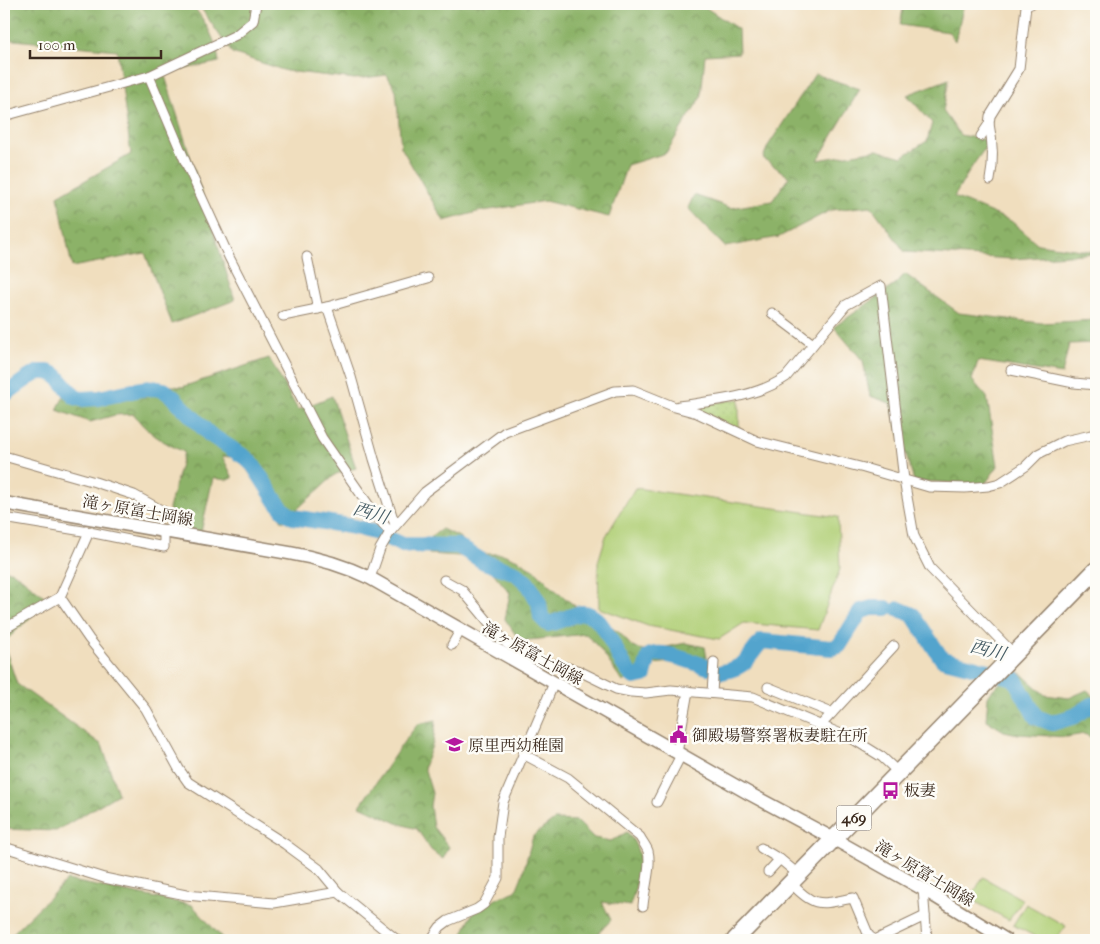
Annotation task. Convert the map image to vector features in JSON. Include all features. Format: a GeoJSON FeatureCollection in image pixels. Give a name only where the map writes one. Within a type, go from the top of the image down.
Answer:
{"type":"FeatureCollection","features":[{"type":"Feature","properties":{"kind":"highway","name":"469"},"geometry":{"type":"LineString","coordinates":[[735,940],[1096,570]]}},
{"type":"Feature","properties":{"kind":"main road","name":"滝ヶ原富士岡線"},"geometry":{"type":"LineString","coordinates":[[4,504],[321,558],[346,566],[460,630],[524,661],[554,683],[750,794],[834,839],[1006,940]]}},
{"type":"Feature","properties":{"kind":"street"},"geometry":{"type":"LineString","coordinates":[[4,116],[149,76],[236,34],[253,21],[256,4]]}},
{"type":"Feature","properties":{"kind":"street"},"geometry":{"type":"LineString","coordinates":[[990,180],[993,144],[989,124],[990,116],[1019,68],[1026,6],[1031,4]]}},
{"type":"Feature","properties":{"kind":"street"},"geometry":{"type":"LineString","coordinates":[[149,76],[229,257],[322,438],[360,494],[392,528]]}},
{"type":"Feature","properties":{"kind":"street"},"geometry":{"type":"LineString","coordinates":[[981,136],[989,124]]}},
{"type":"Feature","properties":{"kind":"street"},"geometry":{"type":"LineString","coordinates":[[307,257],[322,308],[351,377],[392,528]]}},
{"type":"Feature","properties":{"kind":"street"},"geometry":{"type":"LineString","coordinates":[[283,316],[322,308],[428,278]]}},
{"type":"Feature","properties":{"kind":"street"},"geometry":{"type":"LineString","coordinates":[[675,407],[750,394],[774,385],[786,377],[846,305],[881,286],[904,480],[914,536],[930,568],[1010,658]]}},
{"type":"Feature","properties":{"kind":"street"},"geometry":{"type":"LineString","coordinates":[[772,313],[813,344]]}},
{"type":"Feature","properties":{"kind":"street"},"geometry":{"type":"LineString","coordinates":[[1011,370],[1074,383],[1096,385]]}},
{"type":"Feature","properties":{"kind":"street"},"geometry":{"type":"LineString","coordinates":[[370,578],[382,546],[392,528],[425,492],[505,432],[615,391],[633,390],[675,407],[697,413],[757,441],[929,487],[965,488],[994,485],[1026,466],[1038,454],[1064,441],[1096,434]]}},
{"type":"Feature","properties":{"kind":"street"},"geometry":{"type":"LineString","coordinates":[[4,456],[134,495],[163,510],[173,523],[164,547],[90,532],[4,518]]}},
{"type":"Feature","properties":{"kind":"street"},"geometry":{"type":"LineString","coordinates":[[4,629],[60,597],[90,532]]}},
{"type":"Feature","properties":{"kind":"street"},"geometry":{"type":"LineString","coordinates":[[444,580],[462,590],[506,643],[524,661],[577,670],[616,689],[646,693],[671,690],[753,697],[853,739],[882,758],[898,772]]}},
{"type":"Feature","properties":{"kind":"street"},"geometry":{"type":"LineString","coordinates":[[60,597],[89,639],[146,708],[178,769],[188,782],[285,844],[318,869],[338,892],[397,940]]}},
{"type":"Feature","properties":{"kind":"street"},"geometry":{"type":"LineString","coordinates":[[452,645],[460,630]]}},
{"type":"Feature","properties":{"kind":"street"},"geometry":{"type":"LineString","coordinates":[[821,725],[894,646]]}},
{"type":"Feature","properties":{"kind":"street"},"geometry":{"type":"LineString","coordinates":[[712,693],[714,662]]}},
{"type":"Feature","properties":{"kind":"street"},"geometry":{"type":"LineString","coordinates":[[432,940],[440,927],[448,921],[477,909],[484,904],[498,878],[498,837],[503,802],[554,683]]}},
{"type":"Feature","properties":{"kind":"street"},"geometry":{"type":"LineString","coordinates":[[768,686],[832,713]]}},
{"type":"Feature","properties":{"kind":"street"},"geometry":{"type":"LineString","coordinates":[[657,802],[679,754],[688,691]]}},
{"type":"Feature","properties":{"kind":"street"},"geometry":{"type":"LineString","coordinates":[[523,754],[568,778],[640,837],[648,850],[649,861],[643,906]]}},
{"type":"Feature","properties":{"kind":"street"},"geometry":{"type":"LineString","coordinates":[[4,847],[104,878],[186,895],[274,903],[338,892]]}},
{"type":"Feature","properties":{"kind":"street"},"geometry":{"type":"LineString","coordinates":[[761,848],[780,859],[795,879],[805,898],[823,904],[853,898],[869,936],[875,940],[925,916]]}},
{"type":"Feature","properties":{"kind":"street"},"geometry":{"type":"LineString","coordinates":[[768,872],[780,859]]}},
{"type":"Feature","properties":{"kind":"street"},"geometry":{"type":"LineString","coordinates":[[923,890],[927,940]]}},
{"type":"Feature","properties":{"kind":"green space"},"geometry":{"type":"Polygon","coordinates":[[[4,4],[191,4],[196,10],[213,38],[219,62],[164,73],[235,300],[172,324],[145,253],[72,267],[58,196],[131,154],[117,50],[4,39],[4,4]]]}},
{"type":"Feature","properties":{"kind":"green space"},"geometry":{"type":"Polygon","coordinates":[[[198,4],[700,4],[738,29],[739,53],[705,55],[701,97],[666,153],[627,165],[609,217],[545,201],[477,212],[444,221],[401,147],[396,90],[387,75],[355,79],[286,71],[232,53],[198,4]]]}},
{"type":"Feature","properties":{"kind":"green space"},"geometry":{"type":"Polygon","coordinates":[[[904,4],[964,4],[955,41],[949,32],[900,25],[904,4]]]}},
{"type":"Feature","properties":{"kind":"green space"},"geometry":{"type":"Polygon","coordinates":[[[815,74],[860,89],[818,160],[877,150],[902,157],[927,141],[932,123],[907,95],[949,79],[943,111],[960,135],[990,141],[954,197],[1011,221],[1038,244],[1096,253],[1012,259],[905,252],[871,206],[831,210],[779,237],[725,247],[688,208],[694,195],[731,208],[772,201],[789,177],[763,158],[768,146],[815,74]]]}},
{"type":"Feature","properties":{"kind":"green space"},"geometry":{"type":"Polygon","coordinates":[[[905,274],[959,313],[1041,323],[1096,320],[1096,343],[1069,344],[1062,374],[978,361],[972,380],[987,397],[998,466],[985,484],[914,481],[890,403],[870,396],[863,361],[834,327],[893,286],[905,274]]]}},
{"type":"Feature","properties":{"kind":"green space"},"geometry":{"type":"Polygon","coordinates":[[[269,358],[298,410],[332,396],[356,468],[336,474],[283,522],[239,458],[222,456],[233,478],[227,480],[213,478],[201,532],[181,527],[169,509],[184,452],[156,436],[134,414],[115,415],[90,422],[57,410],[65,394],[89,397],[144,383],[182,387],[269,358]]]}},
{"type":"Feature","properties":{"kind":"green space"},"geometry":{"type":"Polygon","coordinates":[[[739,399],[739,430],[687,407],[739,399]]]}},
{"type":"Feature","properties":{"kind":"green space"},"geometry":{"type":"Polygon","coordinates":[[[635,488],[838,517],[840,569],[818,630],[744,623],[719,639],[648,626],[599,608],[598,562],[606,536],[635,488]]]}},
{"type":"Feature","properties":{"kind":"green space"},"geometry":{"type":"Polygon","coordinates":[[[442,529],[459,537],[480,554],[503,554],[518,560],[536,571],[575,606],[620,633],[632,647],[647,651],[686,643],[705,647],[707,659],[652,664],[623,682],[600,649],[586,634],[520,641],[505,619],[510,593],[485,563],[459,556],[429,554],[432,536],[442,529]]]}},
{"type":"Feature","properties":{"kind":"green space"},"geometry":{"type":"Polygon","coordinates":[[[4,569],[15,573],[49,600],[4,642],[4,569]]]}},
{"type":"Feature","properties":{"kind":"green space"},"geometry":{"type":"Polygon","coordinates":[[[4,645],[17,684],[102,745],[118,794],[56,831],[4,829],[4,645]]]}},
{"type":"Feature","properties":{"kind":"green space"},"geometry":{"type":"Polygon","coordinates":[[[1017,670],[1045,695],[1069,698],[1087,690],[1096,698],[1096,742],[1093,738],[1084,734],[1067,737],[1018,734],[1004,731],[986,720],[988,697],[993,689],[1017,670]]]}},
{"type":"Feature","properties":{"kind":"green space"},"geometry":{"type":"Polygon","coordinates":[[[436,720],[433,743],[424,767],[432,793],[430,806],[433,827],[449,847],[443,859],[431,850],[417,829],[397,823],[360,806],[418,724],[436,720]]]}},
{"type":"Feature","properties":{"kind":"green space"},"geometry":{"type":"Polygon","coordinates":[[[554,820],[577,821],[594,838],[611,841],[627,832],[637,850],[639,859],[638,877],[630,906],[602,902],[611,920],[592,940],[463,940],[462,936],[472,914],[498,898],[516,891],[533,836],[554,820]]]}},
{"type":"Feature","properties":{"kind":"green space"},"geometry":{"type":"Polygon","coordinates":[[[983,877],[1023,900],[1009,920],[970,899],[983,877]]]}},
{"type":"Feature","properties":{"kind":"green space"},"geometry":{"type":"Polygon","coordinates":[[[67,880],[192,905],[224,940],[6,940],[67,880]]]}},
{"type":"Feature","properties":{"kind":"green space"},"geometry":{"type":"Polygon","coordinates":[[[1026,904],[1066,926],[1056,940],[1042,940],[1013,925],[1026,904]]]}},
{"type":"Feature","properties":{"kind":"waterway","name":"西川"},"geometry":{"type":"LineString","coordinates":[[4,395],[39,372],[48,372],[56,375],[75,397],[81,399],[99,398],[141,389],[153,388],[164,390],[209,434],[246,458],[253,465],[276,501],[284,511],[293,517],[355,527],[374,532],[403,545],[458,546],[484,562],[516,573],[529,585],[539,603],[541,617],[548,624],[582,613],[590,615],[598,621],[634,677],[644,675],[649,656],[654,654],[669,655],[708,667]]}},
{"type":"Feature","properties":{"kind":"waterway","name":"西川"},"geometry":{"type":"LineString","coordinates":[[722,672],[731,670],[746,661],[762,641],[831,648],[839,646],[861,611],[872,608],[886,608]]}},
{"type":"Feature","properties":{"kind":"waterway","name":"西川"},"geometry":{"type":"LineString","coordinates":[[899,609],[913,615],[942,659],[1014,678],[1036,717],[1052,723],[1075,716],[1092,705],[1096,705]]}},
{"type":"Feature","properties":{"kind":"place","name":"御殿場警察署板妻駐在所"},"geometry":{"type":"Point","coordinates":[678,735]}},
{"type":"Feature","properties":{"kind":"place","name":"原里西幼稚園"},"geometry":{"type":"Point","coordinates":[454,745]}},
{"type":"Feature","properties":{"kind":"place","name":"板妻"},"geometry":{"type":"Point","coordinates":[890,790]}}]}
